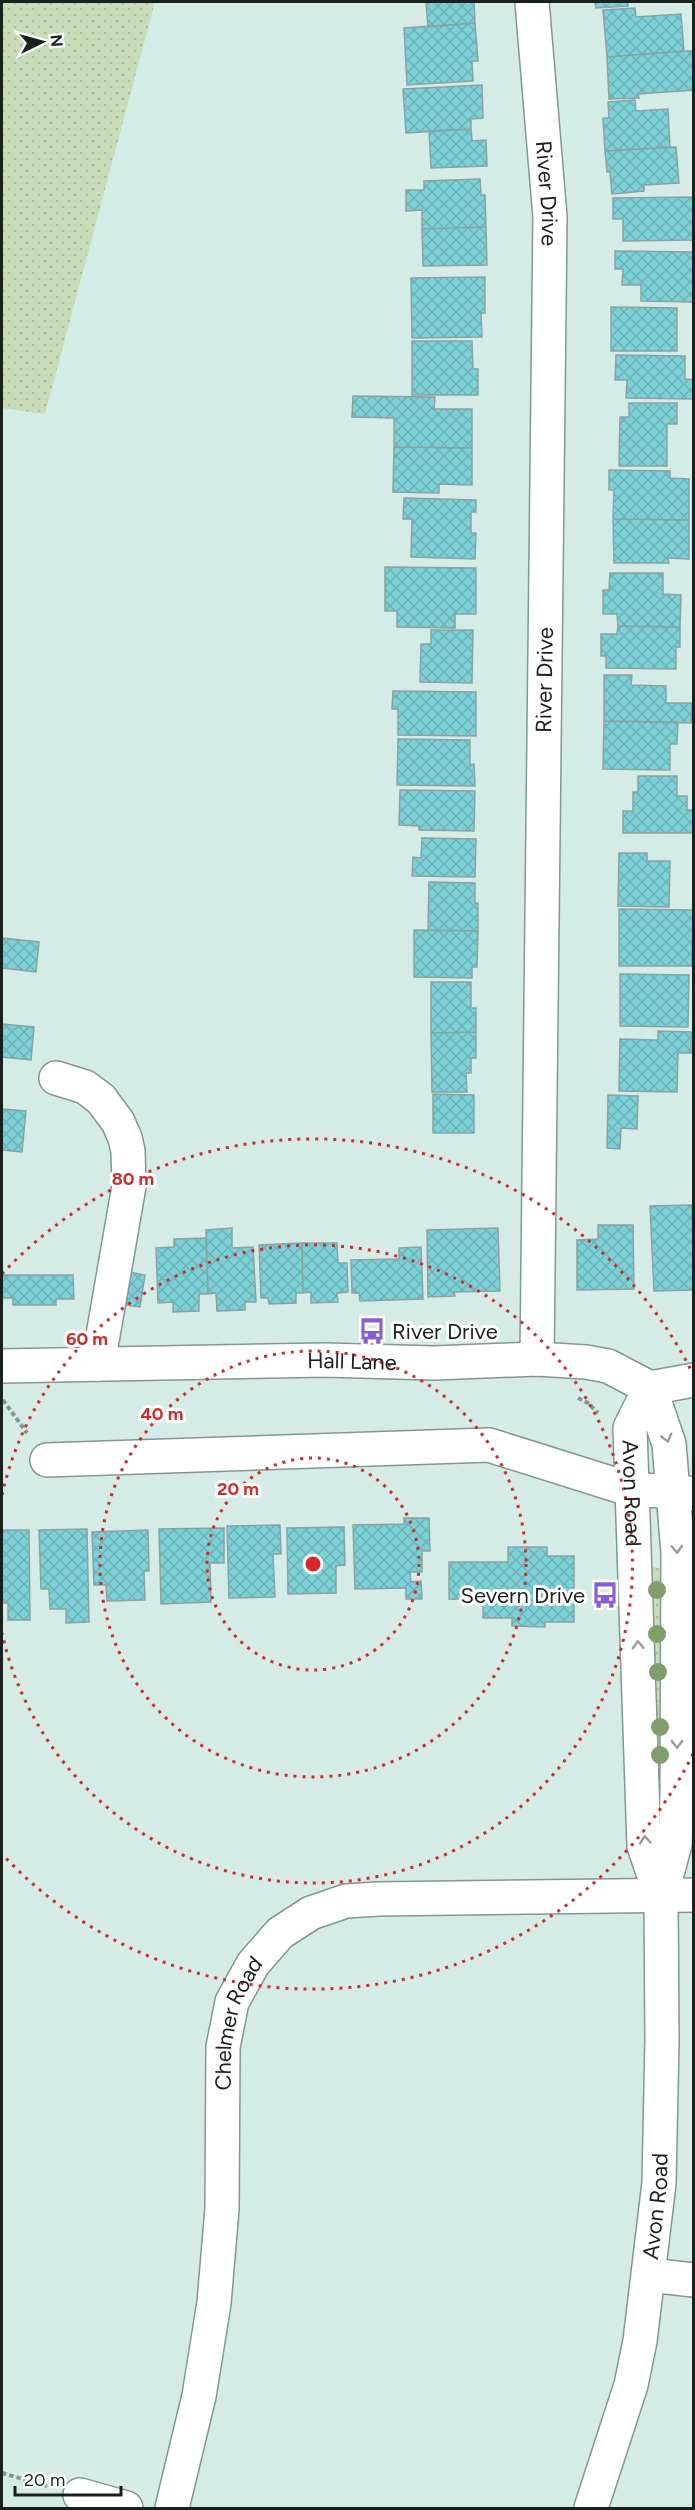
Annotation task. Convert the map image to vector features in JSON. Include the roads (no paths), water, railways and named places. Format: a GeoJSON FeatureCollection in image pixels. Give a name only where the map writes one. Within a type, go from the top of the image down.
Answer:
{"type":"FeatureCollection","features":[{"type":"Feature","properties":{"kind":"street","name":"River Drive"},"geometry":{"type":"LineString","coordinates":[[532,2],[549,217],[537,1359]]}},
{"type":"Feature","properties":{"kind":"street"},"geometry":{"type":"LineString","coordinates":[[56,1078],[85,1087],[101,1099],[118,1122],[128,1151],[129,1186],[98,1364]]}},
{"type":"Feature","properties":{"kind":"street","name":"Hall Lane"},"geometry":{"type":"LineString","coordinates":[[2,1366],[324,1360],[434,1363],[537,1359],[608,1366],[650,1388]]}},
{"type":"Feature","properties":{"kind":"street"},"geometry":{"type":"LineString","coordinates":[[650,1388],[693,1380]]}},
{"type":"Feature","properties":{"kind":"street","name":"Avon Road"},"geometry":{"type":"LineString","coordinates":[[650,1388],[630,1428],[645,1846],[661,1896]]}},
{"type":"Feature","properties":{"kind":"street","name":"Avon Road"},"geometry":{"type":"LineString","coordinates":[[591,2508],[631,2385],[649,2275],[658,2183],[662,2040],[661,1896],[675,1844],[678,1553],[683,1493],[650,1388]]}},
{"type":"Feature","properties":{"kind":"street"},"geometry":{"type":"LineString","coordinates":[[47,1460],[489,1445],[632,1490],[683,1493]]}},
{"type":"Feature","properties":{"kind":"street"},"geometry":{"type":"LineString","coordinates":[[661,1896],[693,1895]]}},
{"type":"Feature","properties":{"kind":"street","name":"Chelmer Road"},"geometry":{"type":"LineString","coordinates":[[172,2508],[199,2396],[214,2302],[222,2209],[223,2047],[232,2002],[253,1964],[280,1933],[311,1913],[346,1901],[661,1896]]}},
{"type":"Feature","properties":{"kind":"street"},"geometry":{"type":"LineString","coordinates":[[649,2275],[693,2280]]}},
{"type":"Feature","properties":{"kind":"street"},"geometry":{"type":"LineString","coordinates":[[80,2495],[126,2508]]}},
{"type":"Feature","properties":{"kind":"place","name":"River Drive"},"geometry":{"type":"Point","coordinates":[372,1331]}},
{"type":"Feature","properties":{"kind":"place","name":"Severn Drive"},"geometry":{"type":"Point","coordinates":[605,1595]}}]}
